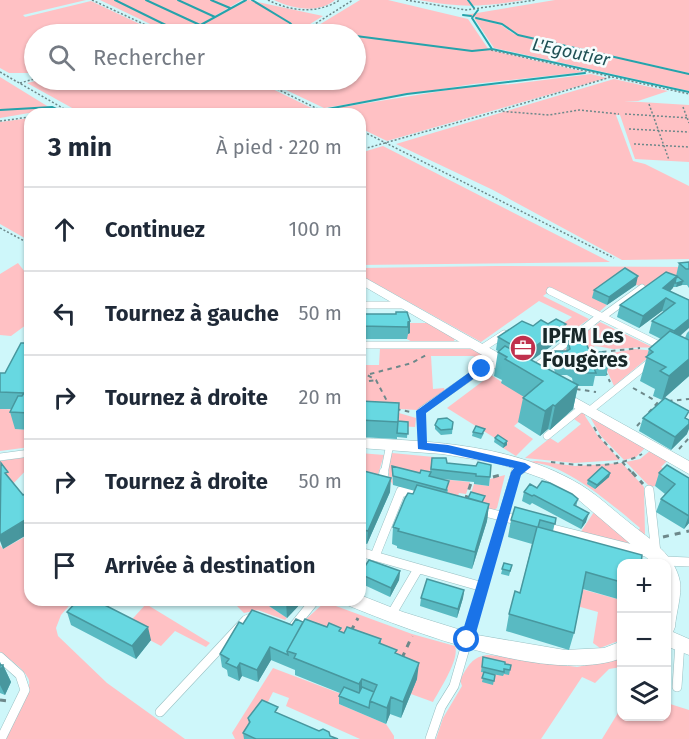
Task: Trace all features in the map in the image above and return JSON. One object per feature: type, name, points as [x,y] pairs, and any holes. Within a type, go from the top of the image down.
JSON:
[{"type":"street","points":[[366,283],[689,468]]},
{"type":"street","points":[[366,443],[468,453],[525,467],[574,488],[661,558],[671,582],[668,613]]},
{"type":"street","points":[[366,605],[467,640],[566,658],[604,656],[617,651]]},
{"type":"lane","points":[[535,380],[554,350],[642,288]]},
{"type":"lane","points":[[547,436],[670,351],[550,291]]},
{"type":"lane","points":[[366,304],[403,305]]},
{"type":"lane","points":[[366,345],[477,347],[511,329]]},
{"type":"lane","points":[[422,447],[421,411],[487,365],[510,366]]},
{"type":"lane","points":[[382,483],[390,444]]},
{"type":"lane","points":[[0,457],[24,454]]},
{"type":"lane","points":[[430,739],[441,707],[454,686],[516,472],[525,467]]},
{"type":"lane","points":[[649,490],[661,558]]},
{"type":"lane","points":[[375,556],[401,491],[432,499]]},
{"type":"lane","points":[[463,507],[525,522]]},
{"type":"lane","points":[[536,525],[661,558],[689,562]]},
{"type":"lane","points":[[366,554],[483,587]]},
{"type":"lane","points":[[390,615],[418,569]]},
{"type":"lane","points":[[285,628],[296,625],[310,606]]},
{"type":"lane","points":[[160,712],[246,620],[254,616],[265,620]]},
{"type":"lane","points":[[677,687],[679,643]]},
{"type":"lane","points":[[0,657],[26,682],[25,690],[1,739]]},
{"type":"path","points":[[92,0],[144,24]]},
{"type":"path","points":[[268,0],[291,8],[314,10],[326,9],[340,0]]},
{"type":"path","points":[[315,24],[353,0]]},
{"type":"path","points":[[406,0],[447,8],[474,10],[536,0]]},
{"type":"path","points":[[491,50],[689,94]]},
{"type":"path","points":[[0,72],[24,85]]},
{"type":"path","points":[[366,148],[612,77]]},
{"type":"path","points":[[20,83],[24,82]]},
{"type":"path","points":[[32,90],[63,108]]},
{"type":"path","points":[[279,90],[316,108]]},
{"type":"path","points":[[649,104],[669,160]]},
{"type":"path","points":[[683,106],[689,123]]},
{"type":"path","points":[[498,111],[549,115],[579,110],[619,114]]},
{"type":"path","points":[[625,114],[688,118]]},
{"type":"path","points":[[0,121],[24,118]]},
{"type":"path","points":[[628,129],[689,132]]},
{"type":"path","points":[[366,133],[614,258]]},
{"type":"path","points":[[634,144],[689,147]]},
{"type":"path","points":[[0,228],[24,241]]},
{"type":"path","points":[[598,355],[603,351],[634,347],[670,351]]},
{"type":"path","points":[[370,374],[380,369],[406,366],[430,353]]},
{"type":"path","points":[[570,387],[611,393],[602,364]]},
{"type":"path","points":[[366,373],[377,380],[391,408],[421,414]]},
{"type":"path","points":[[366,381],[377,380]]},
{"type":"path","points":[[624,383],[658,402],[689,399]]},
{"type":"path","points":[[658,402],[660,407],[669,412]]},
{"type":"path","points":[[630,434],[658,402]]},
{"type":"path","points":[[585,409],[599,436],[649,490]]},
{"type":"path","points":[[548,461],[573,464],[623,461],[638,458],[651,446]]},
{"type":"path","points":[[493,477],[506,474],[507,467]]},
{"type":"path","points":[[463,507],[471,483]]},
{"type":"path","points":[[661,558],[689,531]]},
{"type":"path","points":[[347,640],[358,606]]},
{"type":"path","points":[[401,661],[417,624]]},
{"type":"shaded area","points":[[0,0],[86,0],[23,15],[25,17],[91,1],[140,24],[24,24],[24,73],[9,73],[0,68]]},
{"type":"shaded area","points":[[100,0],[242,0],[201,24],[150,24]]},
{"type":"shaded area","points":[[248,0],[323,16],[310,24],[201,24]]},
{"type":"shaded area","points":[[274,0],[335,0],[321,7],[305,9]]},
{"type":"shaded area","points":[[360,0],[388,0],[468,19],[489,50],[585,72],[473,84],[324,108],[286,90],[366,90],[366,24],[320,24]]},
{"type":"shaded area","points":[[419,0],[525,0],[472,6]]},
{"type":"shaded area","points":[[555,0],[689,0],[689,73],[529,37],[689,74],[689,91],[494,48],[474,18],[501,25],[514,34],[520,35],[502,24],[465,15]]},
{"type":"shaded area","points":[[591,74],[607,78],[387,141],[366,131],[366,108],[336,108],[473,86],[513,84]]},
{"type":"shaded area","points":[[0,77],[50,108],[24,108],[24,114],[0,118]]},
{"type":"shaded area","points":[[614,79],[668,91],[638,101],[624,101],[689,105],[689,162],[635,159],[620,115],[616,115],[633,161],[645,164],[689,186],[689,259],[622,260],[493,190],[396,144]]},
{"type":"shaded area","points":[[40,90],[275,90],[312,108],[72,108]]},
{"type":"shaded area","points":[[24,119],[24,238],[0,224],[0,122]]},
{"type":"shaded area","points":[[383,146],[610,262],[366,265],[366,151]]},
{"type":"shaded area","points":[[18,263],[24,271],[24,326],[11,336],[0,335],[0,274]]},
{"type":"shaded area","points":[[689,267],[689,276],[646,289],[630,282],[593,297],[607,305],[599,312],[550,291],[543,296],[589,319],[564,337],[553,331],[572,317],[539,301],[481,342],[366,278],[366,268]]},
{"type":"shaded area","points":[[600,322],[656,348],[614,349],[594,346],[596,354],[553,355]]},
{"type":"shaded area","points":[[409,323],[429,323],[455,338],[454,341],[414,343],[407,339]]},
{"type":"shaded area","points":[[380,348],[470,349],[479,351],[493,360],[484,361],[473,356],[431,356],[433,389],[444,388],[445,392],[417,410],[400,409],[399,413],[416,418],[415,427],[398,426],[398,420],[366,412],[366,365],[379,365]]},
{"type":"shaded area","points":[[635,349],[656,351],[614,386],[600,355]]},
{"type":"shaded area","points":[[491,375],[538,405],[514,426],[533,439],[516,456],[503,448],[506,445],[447,408]]},
{"type":"shaded area","points":[[0,409],[24,410],[24,417],[16,429],[24,430],[24,448],[0,451]]},
{"type":"shaded area","points":[[583,411],[598,436],[620,460],[574,463],[525,458],[550,438],[558,443],[581,424],[574,419]]},
{"type":"shaded area","points":[[590,417],[646,447],[636,457],[624,460],[601,436]]},
{"type":"shaded area","points":[[651,450],[668,460],[661,467],[689,484],[663,478],[655,486],[650,487],[626,462],[640,459]]},
{"type":"shaded area","points":[[392,453],[434,457],[430,478],[470,482],[466,494],[459,493],[456,502],[392,475],[393,485],[389,474]]},
{"type":"shaded area","points":[[366,454],[384,455],[376,481],[366,478]]},
{"type":"shaded area","points":[[24,457],[24,472],[12,485],[0,479],[0,461]]},
{"type":"shaded area","points":[[537,461],[575,466],[622,463],[644,487],[645,535],[637,532],[640,528],[618,509],[571,476],[555,468],[526,462]]},
{"type":"shaded area","points":[[505,475],[497,508],[494,510],[481,508],[470,496],[474,484],[489,486],[490,479]]},
{"type":"shaded area","points":[[594,512],[633,543],[631,547],[580,533]]},
{"type":"shaded area","points":[[24,537],[24,606],[69,606],[61,615],[56,628],[58,636],[107,683],[185,739],[5,739],[25,699],[29,683],[22,670],[0,652],[0,545],[3,549]]},
{"type":"shaded area","points":[[581,589],[617,599],[617,642],[600,648],[593,643],[598,612],[577,606]]},
{"type":"shaded area","points":[[144,606],[149,606],[210,643],[206,647],[175,631],[161,646],[125,627]]},
{"type":"shaded area","points":[[237,606],[269,606],[287,618],[285,620],[258,610],[244,613]]},
{"type":"shaded area","points":[[321,606],[336,606],[412,634],[455,646],[456,652],[452,666],[433,702],[411,694],[294,630]]},
{"type":"shaded area","points":[[483,656],[577,667],[617,659],[617,668],[609,669],[595,683],[582,677],[541,739],[436,739],[443,718],[462,686],[460,680],[471,663]]},
{"type":"shaded area","points":[[273,668],[344,695],[339,704],[386,724],[394,739],[360,739],[286,706],[289,698],[273,692],[249,739],[235,739],[232,733]]},
{"type":"shaded area","points":[[671,704],[689,710],[689,739],[602,739],[617,715],[617,721],[671,721]]},
{"type":"building","points":[[689,262],[689,269],[679,263]]},
{"type":"building","points":[[625,268],[638,276],[609,297],[594,290]]},
{"type":"building","points":[[666,272],[677,276],[663,288],[689,300],[689,319],[674,331],[652,321],[675,303],[666,298],[643,316],[620,305]]},
{"type":"building","points":[[676,278],[683,281],[675,283]]},
{"type":"building","points":[[396,312],[407,312],[410,321],[408,327],[366,326],[366,314],[396,314]]},
{"type":"building","points":[[556,319],[566,324],[526,353],[498,337],[522,321],[533,326],[541,320],[548,324]]},
{"type":"building","points":[[670,331],[689,340],[689,359],[669,376],[660,371],[666,367],[646,357],[653,352],[649,349]]},
{"type":"building","points":[[568,341],[586,342],[588,348],[594,352],[605,352],[609,363],[597,363],[593,366],[596,373],[577,373],[575,366],[570,363],[558,362],[555,351],[570,349]]},
{"type":"building","points":[[21,343],[24,343],[24,393],[0,392],[0,373],[5,373]]},
{"type":"building","points":[[505,346],[578,385],[555,406],[545,411],[523,398],[543,381],[505,359],[507,357],[498,352]]},
{"type":"building","points":[[24,393],[24,413],[10,412],[18,396]]},
{"type":"building","points":[[665,398],[689,411],[685,418],[689,420],[689,424],[675,437],[643,418]]},
{"type":"building","points":[[366,401],[399,403],[398,422],[366,420]]},
{"type":"building","points":[[447,418],[453,422],[452,429],[441,430],[435,425],[438,419]]},
{"type":"building","points":[[398,421],[408,422],[408,434],[397,433]]},
{"type":"building","points":[[476,426],[485,429],[482,434],[473,432]]},
{"type":"building","points":[[498,435],[507,441],[504,444],[495,438]]},
{"type":"building","points":[[432,458],[446,458],[447,463],[476,466],[478,462],[491,465],[490,477],[431,469]]},
{"type":"building","points":[[1,463],[8,472],[5,473],[24,494],[24,521],[0,535]]},
{"type":"building","points":[[667,465],[689,478],[689,516],[661,499],[675,484],[659,473]]},
{"type":"building","points":[[392,466],[420,473],[421,470],[431,472],[429,476],[449,481],[446,490],[393,476]]},
{"type":"building","points":[[602,467],[610,473],[597,485],[588,480]]},
{"type":"building","points":[[366,472],[391,478],[368,531],[366,530]]},
{"type":"building","points":[[542,481],[578,499],[574,505],[589,513],[583,521],[524,492],[530,484],[537,488]]},
{"type":"building","points":[[417,485],[489,504],[475,552],[398,531],[399,529],[393,527],[405,498],[408,493],[413,494]]},
{"type":"building","points":[[471,492],[485,496],[482,502],[468,498]]},
{"type":"building","points":[[515,507],[556,518],[555,524],[540,520],[538,527],[642,555],[642,559],[617,559],[617,581],[586,572],[574,633],[509,614],[515,591],[520,593],[537,527],[511,520]]},
{"type":"building","points":[[369,560],[400,571],[391,588],[366,577],[366,565]]},
{"type":"building","points":[[504,563],[512,565],[510,571],[502,569]]},
{"type":"building","points":[[427,579],[464,590],[458,609],[421,598]]},
{"type":"building","points":[[72,606],[107,606],[148,627],[132,646],[67,612]]},
{"type":"building","points":[[252,610],[292,625],[296,619],[303,622],[287,651],[288,655],[270,647],[257,670],[240,663],[237,668],[226,663],[229,659],[220,654],[239,622],[243,624]]},
{"type":"building","points":[[305,619],[327,627],[329,623],[341,628],[339,631],[344,633],[347,627],[381,639],[379,643],[419,663],[403,702],[391,697],[387,708],[370,701],[377,685],[362,679],[359,684],[294,658],[296,654],[287,651]]},
{"type":"building","points":[[483,657],[505,662],[511,665],[510,670],[504,669],[504,672],[482,667]]},
{"type":"building","points":[[484,672],[495,675],[494,681],[482,678]]},
{"type":"building","points":[[344,687],[359,693],[362,687],[374,692],[369,708],[339,696]]},
{"type":"building","points":[[262,700],[278,707],[275,712],[319,731],[323,729],[329,732],[330,736],[338,739],[256,739],[243,733],[250,722],[248,718]]},
{"type":"waterway","points":[[115,0],[164,24]]},
{"type":"waterway","points":[[146,0],[198,24]]},
{"type":"waterway","points":[[178,0],[215,17]]},
{"type":"waterway","points":[[211,0],[230,8]]},
{"type":"waterway","points":[[202,24],[246,0]]},
{"type":"waterway","points":[[252,0],[291,24]]},
{"type":"waterway","name":"L'Egoutier","points":[[468,0],[474,8]]},
{"type":"waterway","name":"L'Egoutier","points":[[478,10],[472,18],[492,49]]},
{"type":"waterway","points":[[463,15],[471,16]]},
{"type":"waterway","points":[[476,18],[502,24],[518,35],[689,74]]},
{"type":"waterway","points":[[366,37],[472,51],[492,49]]},
{"type":"waterway","name":"L'Egoutier","points":[[492,49],[689,92]]},
{"type":"waterway","points":[[333,108],[407,94],[585,73]]},
{"type":"waterway","points":[[35,108],[54,108]]},
{"type":"waterway","points":[[0,110],[24,109]]},
{"type":"place","name":"IPFM Les Fougères","points":[[523,348]]},
{"type":"route","points":[[467,640],[516,472],[525,467],[448,449],[422,447],[421,411],[482,369]]}]
